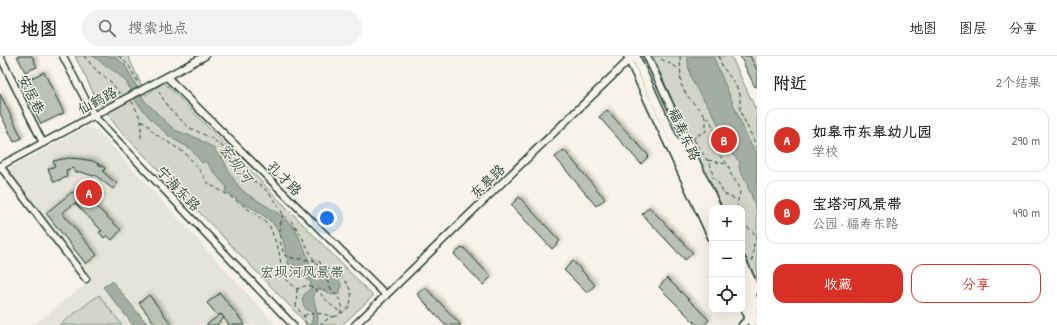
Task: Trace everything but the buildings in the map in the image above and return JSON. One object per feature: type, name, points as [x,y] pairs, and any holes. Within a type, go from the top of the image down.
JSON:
[{"type":"main road","name":"福寿东路","points":[[634,57],[709,205]]},
{"type":"main road","name":"福寿东路","points":[[634,57],[709,218]]},
{"type":"main road","points":[[743,277],[755,315]]},
{"type":"main road","points":[[745,295],[755,315]]},
{"type":"street","name":"安居巷","points":[[0,56],[43,143]]},
{"type":"street","name":"宁海东路","points":[[63,56],[94,116],[294,325]]},
{"type":"street","name":"仙鹤路","points":[[0,166],[205,56]]},
{"type":"street","points":[[648,56],[717,205]]},
{"type":"street","points":[[634,57],[709,232]]},
{"type":"street","name":"东皋路","points":[[355,325],[634,57]]},
{"type":"street","name":"孔才路","points":[[166,77],[386,296]]},
{"type":"street","points":[[0,166],[86,279]]},
{"type":"street","points":[[745,265],[757,291]]},
{"type":"street","points":[[742,325],[755,315],[745,307]]},
{"type":"path","points":[[84,56],[96,70],[133,103],[141,120],[141,138]]},
{"type":"path","points":[[119,56],[129,66],[141,90]]},
{"type":"path","points":[[680,56],[681,84],[686,94],[709,119],[714,129],[718,142],[719,155],[728,164],[731,175],[739,186],[740,193],[737,205]]},
{"type":"path","points":[[719,56],[722,66],[735,84],[740,94],[740,111],[757,147]]},
{"type":"path","points":[[661,59],[681,70]]},
{"type":"path","points":[[154,84],[170,110],[190,128],[212,138],[224,147],[244,176],[259,184],[269,193],[283,214],[293,223],[316,264],[328,268],[339,275],[347,284],[352,295],[350,306],[342,312],[332,306],[320,293],[308,285],[297,289]]},
{"type":"path","points":[[704,114],[706,131],[696,136],[694,140],[711,166],[713,177],[719,184],[724,194],[738,200]]},
{"type":"path","points":[[141,120],[147,124],[155,134],[185,153],[209,184],[258,216],[270,227],[279,252],[282,271],[288,281],[297,289]]},
{"type":"path","points":[[707,160],[728,164]]},
{"type":"path","points":[[283,214],[280,228],[280,241],[284,255],[291,258],[312,259],[320,262],[328,282],[343,308],[339,315],[329,318],[319,325]]},
{"type":"path","points":[[745,225],[757,237],[754,244],[752,262]]},
{"type":"path","points":[[297,289],[296,307],[304,316],[306,325]]},
{"type":"path","points":[[304,316],[308,313],[325,314],[334,317]]},
{"type":"shaded area","points":[[93,56],[114,56],[125,65],[144,100],[166,122],[175,130],[197,138],[215,149],[221,155],[230,174],[240,188],[278,213],[294,227],[310,264],[318,271],[335,274],[341,284],[339,294],[331,295],[326,291],[319,289],[313,294],[318,321],[317,325],[310,325],[312,313],[306,309],[303,302],[303,296],[312,287],[310,281],[291,269],[288,263],[283,240],[273,223],[256,210],[242,203],[225,191],[227,187],[205,161],[202,163],[191,149],[170,137],[137,103],[127,83],[118,74]]},
{"type":"shaded area","points":[[687,56],[713,56],[748,139],[757,154],[757,212],[747,182],[741,173],[739,167],[740,162],[725,144],[718,124],[693,83]]},
{"type":"shaded area","points":[[87,127],[97,130],[276,325],[33,325],[90,281],[6,170]]},
{"type":"shaded area","points":[[112,281],[148,325],[133,325],[103,287]]},
{"type":"green space","name":"宏坝河风景带","points":[[75,56],[128,56],[146,95],[164,82],[373,296],[342,325],[308,325],[117,127],[96,98]]},
{"type":"green space","points":[[653,56],[731,56],[757,112],[757,277],[755,277],[745,258],[745,205],[720,205]]},
{"type":"green space","points":[[99,295],[122,325],[59,325]]},
{"type":"place","name":"宝塔河风景带","points":[[724,140]]},
{"type":"place","name":"如皋市东皋幼儿园","points":[[89,193]]},
{"type":"water label","name":"宏坝河","points":[[236,163]]}]
